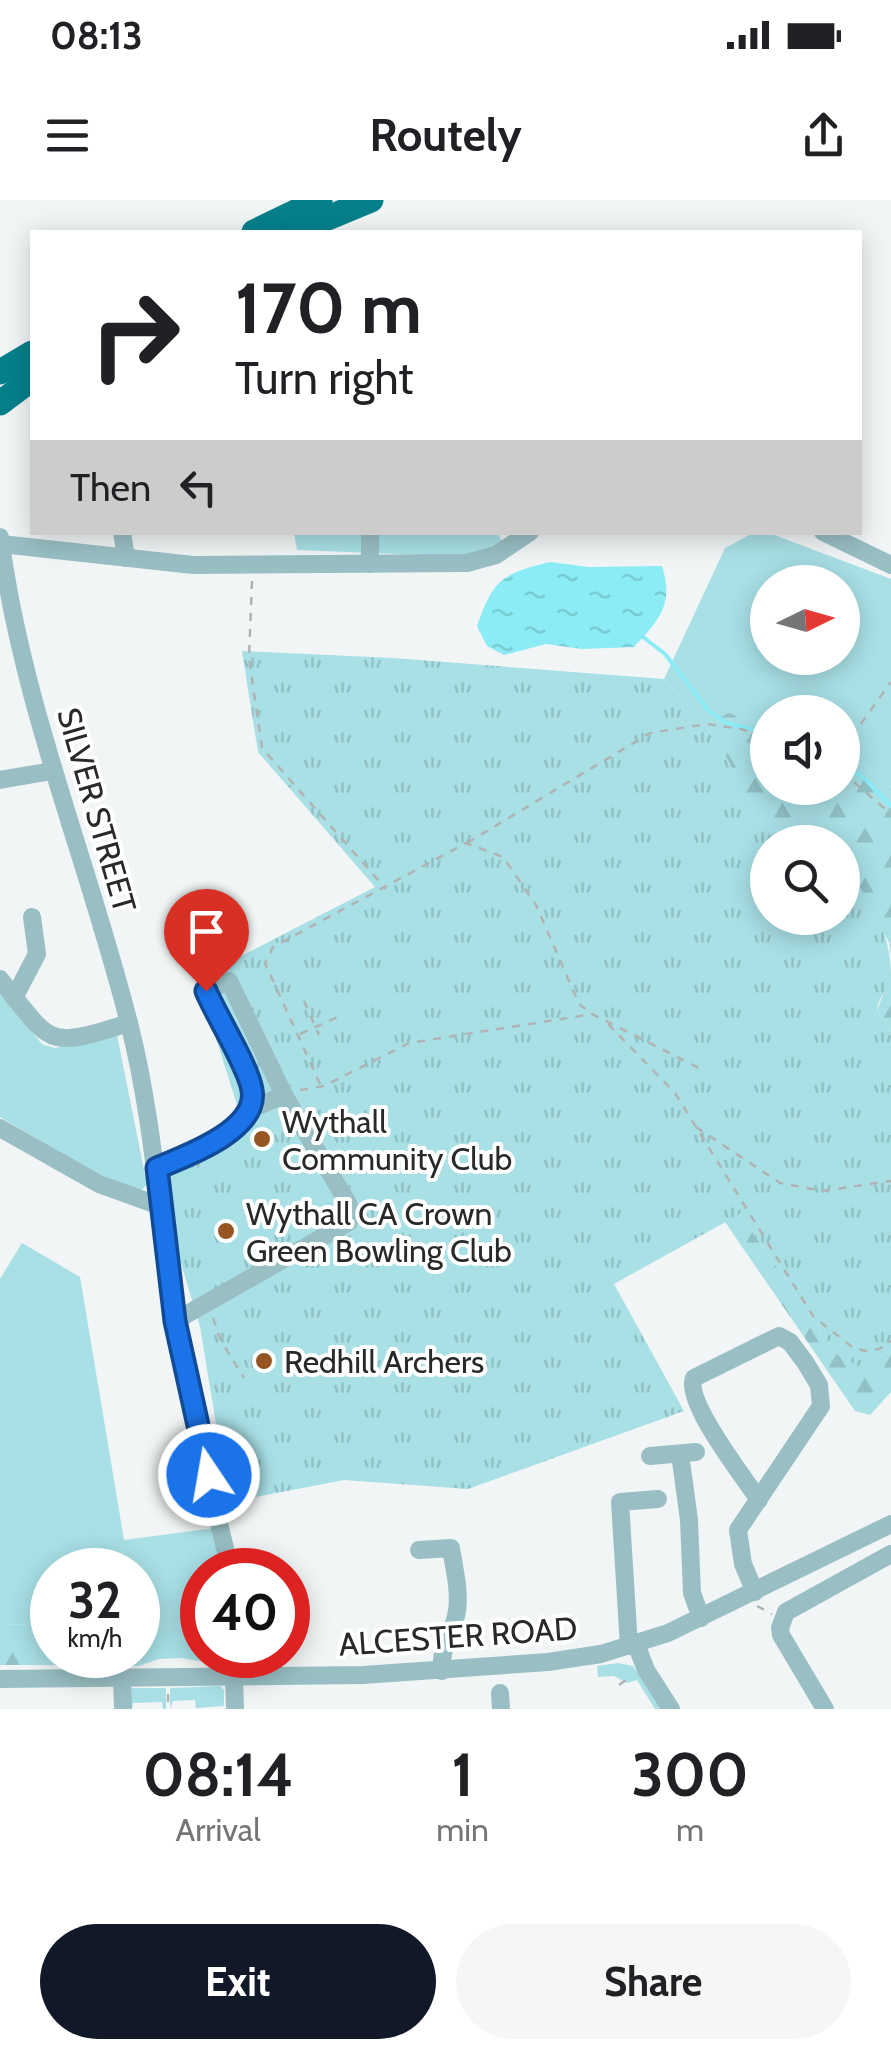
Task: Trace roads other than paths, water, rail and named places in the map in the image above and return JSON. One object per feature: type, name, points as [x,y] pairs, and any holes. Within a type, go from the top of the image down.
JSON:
[{"type":"highway","points":[[258,230],[320,200]]},
{"type":"highway","points":[[299,230],[372,200]]},
{"type":"highway","points":[[0,372],[30,355]]},
{"type":"highway","points":[[1,402],[30,380]]},
{"type":"street","points":[[122,535],[126,558]]},
{"type":"street","points":[[370,535],[370,564]]},
{"type":"street","points":[[0,541],[193,565],[468,563],[496,556],[526,535]]},
{"type":"street","points":[[829,535],[891,564]]},
{"type":"street","name":"SILVER STREET","points":[[0,541],[17,641],[146,1094],[175,1321],[225,1548]]},
{"type":"street","points":[[0,780],[52,771]]},
{"type":"street","points":[[14,998],[37,954],[32,917]]},
{"type":"street","points":[[0,979],[44,1033],[60,1040],[129,1024]]},
{"type":"street","points":[[175,1321],[347,1224],[351,1215],[349,1205],[284,1095],[229,980],[206,991],[252,1090],[250,1109]]},
{"type":"street","points":[[157,1168],[196,1152],[234,1129],[250,1109],[284,1095]]},
{"type":"street","points":[[0,1128],[99,1184],[160,1206]]},
{"type":"street","points":[[347,1224],[357,1240]]},
{"type":"street","points":[[749,1595],[738,1530],[759,1500],[822,1406],[819,1385],[805,1362],[790,1342],[779,1336],[690,1383],[706,1421],[759,1500]]},
{"type":"street","points":[[650,1456],[688,1453],[692,1593],[701,1618]]},
{"type":"street","points":[[658,1499],[620,1502],[632,1645],[671,1709]]},
{"type":"street","name":"ALCESTER ROAD","points":[[310,1675],[442,1671],[548,1662],[632,1645],[701,1618],[891,1524]]},
{"type":"street","points":[[420,1550],[451,1548],[457,1608],[451,1634],[441,1650],[442,1671]]},
{"type":"street","points":[[824,1709],[781,1635],[782,1619],[786,1612],[889,1560]]},
{"type":"street","points":[[122,1678],[123,1709]]},
{"type":"street","name":"ALCESTER ROAD","points":[[0,1679],[122,1678]]},
{"type":"street","points":[[235,1709],[240,1678]]},
{"type":"water","points":[[550,562],[589,567],[662,566],[666,591],[662,610],[634,647],[582,649],[546,644],[504,655],[487,646],[477,626],[495,588],[520,570]]},
{"type":"waterway","points":[[643,637],[665,654],[708,710],[726,723],[750,729]]},
{"type":"waterway","points":[[860,776],[891,806]]},
{"type":"place","name":"Wythall Community Club","points":[[262,1139]]},
{"type":"place","name":"Wythall CA Crown Green Bowling Club","points":[[226,1231]]},
{"type":"place","name":"Redhill Archers","points":[[264,1361]]}]
